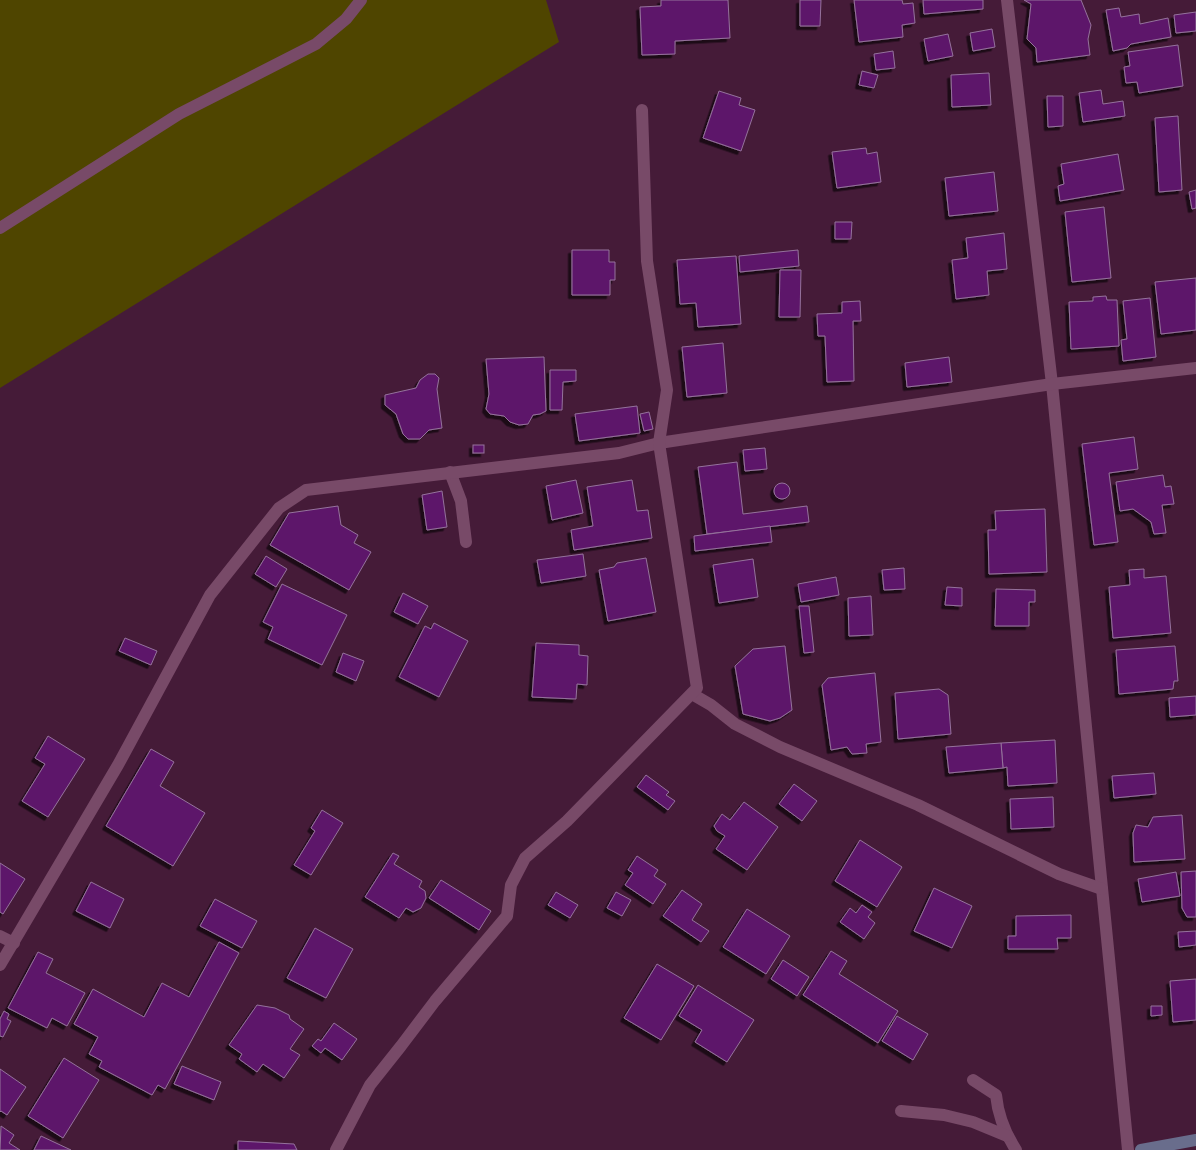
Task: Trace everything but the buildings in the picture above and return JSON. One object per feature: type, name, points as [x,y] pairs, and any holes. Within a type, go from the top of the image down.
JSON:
[{"type":"street","points":[[0,228],[179,114],[316,44],[346,19],[361,0]]},
{"type":"street","points":[[1008,0],[1052,384],[1128,1150]]},
{"type":"street","points":[[336,1150],[370,1084],[402,1046],[435,1001],[507,916],[511,884],[525,858],[567,821],[697,688],[659,443],[667,390],[647,261],[642,110]]},
{"type":"street","points":[[0,966],[118,765],[210,595],[279,508],[306,490],[619,453],[659,443],[1052,384],[1196,368]]},
{"type":"street","points":[[450,472],[461,501],[466,542]]},
{"type":"street","points":[[692,694],[711,704],[735,724],[780,747],[918,805],[1059,874],[1102,890]]},
{"type":"street","points":[[0,936],[14,943]]},
{"type":"street","points":[[973,1080],[996,1095],[997,1110],[1007,1136],[1016,1150]]},
{"type":"street","points":[[901,1111],[944,1115],[973,1122],[1007,1136]]},
{"type":"street","points":[[1141,1150],[1196,1140]]},
{"type":"shaded area","points":[[0,0],[546,0],[559,42],[0,388]]}]
